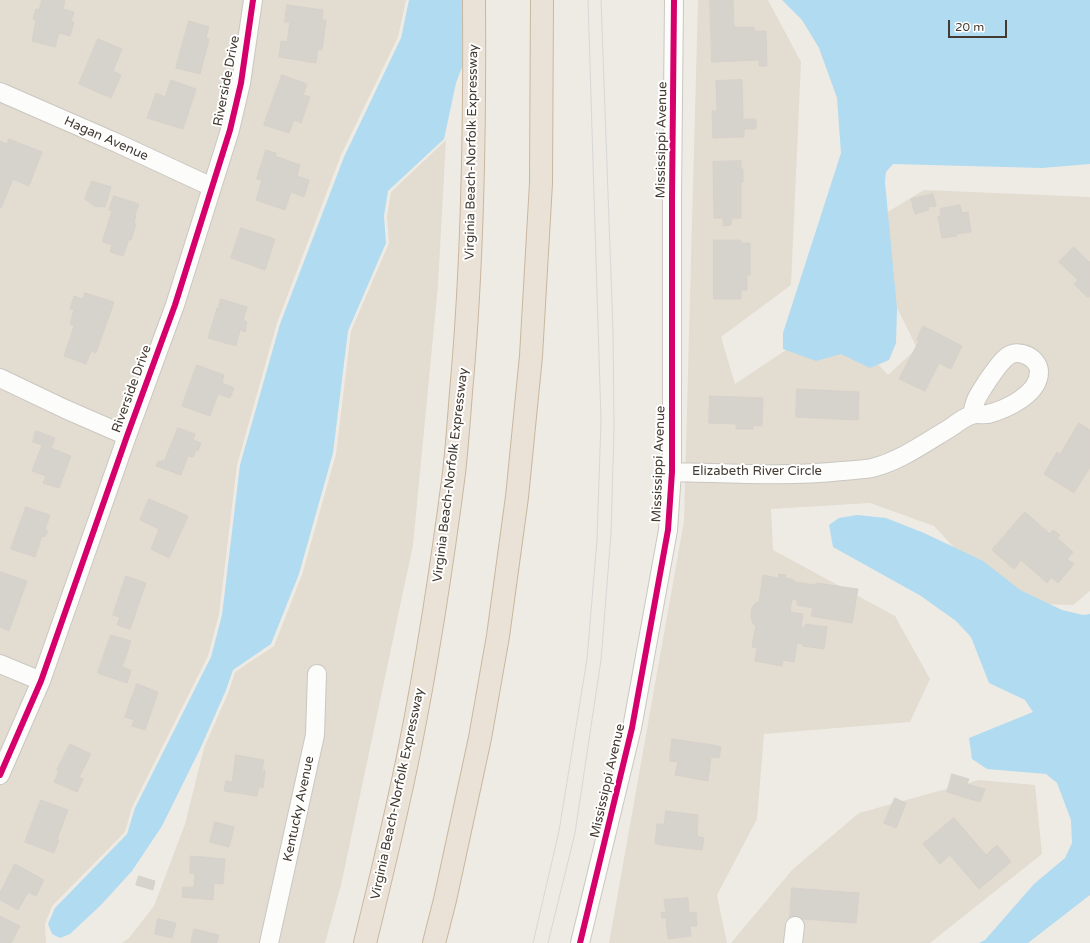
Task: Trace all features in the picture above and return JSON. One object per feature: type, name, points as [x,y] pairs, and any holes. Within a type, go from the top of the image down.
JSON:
[{"type":"highway","name":"Virginia Beach-Norfolk Expressway","points":[[365,943],[410,748],[438,589],[454,471],[466,339],[473,174],[475,74],[474,0]]},
{"type":"highway","points":[[434,943],[445,900],[480,738],[498,636],[518,497],[531,356],[541,183],[542,0]]},
{"type":"street","name":"Riverside Drive","points":[[0,775],[40,681],[175,304],[230,130],[241,83],[253,0]]},
{"type":"street","name":"Mississippi Avenue","points":[[580,943],[632,728],[668,530],[672,472],[674,0]]},
{"type":"street","name":"Hagan Avenue","points":[[0,92],[117,143],[212,187]]},
{"type":"street","points":[[0,378],[127,436]]},
{"type":"street","name":"Elizabeth River Circle","points":[[672,472],[812,474],[872,468],[906,455],[972,415]]},
{"type":"street","points":[[0,664],[40,681]]},
{"type":"street","name":"Kentucky Avenue","points":[[269,943],[315,735],[317,674]]},
{"type":"shaded area","points":[[0,0],[406,0],[398,37],[341,155],[277,323],[237,465],[219,614],[208,656],[132,807],[125,832],[52,906],[45,924],[46,943],[0,943]]},
{"type":"shaded area","points":[[698,0],[768,0],[801,62],[791,285],[721,337],[735,384],[807,336],[860,345],[888,375],[917,348],[873,260],[876,219],[924,190],[1090,197],[1090,591],[1073,605],[1006,603],[934,526],[870,503],[771,509],[773,550],[895,616],[930,679],[910,722],[764,734],[757,819],[717,895],[727,943],[609,943],[684,521]]},
{"type":"shaded area","points":[[446,140],[438,285],[413,545],[341,885],[325,943],[122,943],[129,938],[154,906],[185,824],[204,748],[229,691],[235,672],[274,646],[302,575],[336,454],[351,331],[389,243],[387,216],[391,192]]},
{"type":"shaded area","points":[[979,780],[1035,785],[1042,854],[930,943],[731,943],[793,869],[859,813]]},
{"type":"water","points":[[409,0],[481,0],[472,41],[456,83],[444,139],[388,191],[384,216],[386,243],[348,331],[333,453],[299,574],[271,644],[233,670],[226,690],[201,747],[162,826],[132,871],[101,905],[70,934],[60,938],[52,934],[48,924],[55,908],[127,834],[135,808],[211,657],[222,615],[240,465],[280,324],[344,157],[401,38]]},
{"type":"water","points":[[782,0],[1090,0],[1090,164],[1042,168],[893,164],[886,172],[885,182],[897,309],[896,343],[889,360],[870,368],[841,354],[816,361],[783,349],[783,333],[841,153],[837,98],[819,48],[802,20]]},
{"type":"water","points":[[857,515],[886,518],[924,533],[983,561],[1020,590],[1062,610],[1083,615],[1090,614],[1090,895],[1028,943],[979,943],[985,940],[1034,884],[1065,858],[1072,843],[1071,820],[1057,783],[1046,774],[987,769],[972,759],[969,738],[1033,712],[1025,700],[989,683],[971,637],[956,621],[921,596],[833,547],[829,525],[839,518]]},
{"type":"building","points":[[42,0],[65,1],[63,9],[74,12],[71,21],[74,22],[70,36],[59,33],[55,47],[32,41],[36,20],[33,19],[36,9],[39,10]]},
{"type":"building","points":[[710,0],[733,0],[734,27],[754,27],[754,31],[766,31],[767,66],[759,66],[759,60],[712,62]]},
{"type":"building","points":[[287,5],[323,10],[322,20],[326,20],[322,50],[318,49],[316,63],[279,57],[281,41],[287,42],[290,22],[285,22]]},
{"type":"building","points":[[189,21],[209,27],[206,38],[209,39],[200,74],[176,68]]},
{"type":"building","points":[[98,39],[122,49],[113,71],[121,75],[111,98],[79,84]]},
{"type":"building","points":[[282,75],[307,84],[303,95],[310,97],[301,123],[294,120],[289,133],[264,125]]},
{"type":"building","points":[[171,80],[196,89],[183,129],[147,118],[156,93],[165,97]]},
{"type":"building","points":[[742,80],[743,119],[756,119],[756,129],[744,129],[744,137],[713,138],[712,111],[717,111],[716,81]]},
{"type":"building","points":[[9,139],[42,152],[29,186],[13,179],[1,208],[0,141],[7,144]]},
{"type":"building","points":[[266,150],[276,153],[275,156],[300,165],[297,176],[309,180],[304,197],[291,192],[285,210],[256,200],[262,180],[257,179]]},
{"type":"building","points":[[741,161],[741,169],[743,169],[743,182],[741,182],[741,218],[732,218],[731,225],[723,226],[723,218],[714,218],[713,162]]},
{"type":"building","points":[[92,181],[111,187],[105,207],[94,206],[85,199]]},
{"type":"building","points":[[933,194],[936,206],[928,207],[929,210],[915,214],[911,199]]},
{"type":"building","points":[[114,196],[139,204],[135,215],[134,223],[136,224],[131,240],[129,239],[123,256],[110,252],[112,245],[103,242],[112,211],[109,210]]},
{"type":"building","points":[[960,205],[962,213],[968,212],[971,232],[942,238],[938,216],[941,216],[940,209]]},
{"type":"building","points":[[241,228],[275,239],[265,270],[231,258]]},
{"type":"building","points":[[714,240],[741,240],[741,243],[750,243],[750,275],[747,275],[747,290],[741,290],[741,299],[714,299]]},
{"type":"building","points":[[1074,247],[1089,262],[1090,261],[1090,295],[1088,298],[1074,284],[1078,280],[1059,262]]},
{"type":"building","points":[[85,293],[114,302],[96,353],[91,351],[86,364],[64,356],[74,326],[70,324],[74,310],[70,309],[74,296],[83,299]]},
{"type":"building","points":[[221,299],[247,307],[243,320],[247,322],[245,332],[240,330],[236,346],[208,338]]},
{"type":"building","points":[[923,326],[962,346],[951,369],[939,363],[925,391],[899,379],[919,341],[917,340]]},
{"type":"building","points":[[197,365],[224,375],[222,383],[234,388],[230,398],[218,394],[210,416],[182,406]]},
{"type":"building","points":[[797,389],[859,392],[858,420],[796,417]]},
{"type":"building","points":[[710,396],[763,398],[762,426],[753,425],[753,429],[736,429],[736,424],[709,423]]},
{"type":"building","points":[[1079,423],[1090,430],[1090,467],[1074,493],[1044,474],[1057,452],[1060,454]]},
{"type":"building","points":[[178,428],[195,434],[193,440],[201,443],[198,451],[196,450],[193,457],[188,456],[181,475],[156,466],[158,461],[164,461]]},
{"type":"building","points":[[36,431],[55,438],[51,448],[71,456],[59,488],[43,483],[46,476],[32,471],[42,445],[33,442]]},
{"type":"building","points":[[149,499],[188,516],[169,558],[151,549],[159,529],[140,520]]},
{"type":"building","points":[[26,507],[50,515],[45,530],[48,531],[45,537],[42,536],[35,557],[11,549]]},
{"type":"building","points":[[1025,512],[1050,534],[1053,530],[1060,535],[1057,538],[1073,552],[1067,559],[1074,564],[1058,583],[1051,577],[1047,583],[1021,560],[1014,569],[992,550]]},
{"type":"building","points":[[1,572],[27,581],[9,631],[0,627]]},
{"type":"building","points":[[779,574],[786,575],[785,578],[794,580],[794,582],[816,585],[816,583],[858,589],[852,623],[811,616],[813,608],[797,605],[797,600],[792,599],[790,612],[803,614],[801,627],[805,627],[806,624],[827,627],[824,649],[803,646],[803,644],[797,643],[794,662],[783,660],[782,666],[755,661],[757,648],[752,647],[756,625],[753,624],[751,617],[753,606],[757,602],[759,603],[763,575],[778,578]]},
{"type":"building","points":[[126,576],[146,583],[130,629],[117,625],[120,617],[113,615]]},
{"type":"building","points":[[111,635],[131,641],[122,667],[131,670],[127,683],[98,673]]},
{"type":"building","points":[[137,684],[158,692],[145,730],[132,726],[134,720],[125,717]]},
{"type":"building","points":[[672,739],[721,747],[719,758],[711,757],[708,781],[675,775],[678,762],[670,761]]},
{"type":"building","points":[[70,744],[91,754],[79,777],[83,779],[77,792],[54,782],[59,771],[57,770]]},
{"type":"building","points":[[236,755],[264,760],[262,770],[265,770],[263,788],[259,787],[257,796],[224,791],[226,781],[232,782]]},
{"type":"building","points":[[952,774],[969,779],[967,784],[985,789],[980,802],[947,792]]},
{"type":"building","points":[[895,798],[906,803],[896,828],[884,823]]},
{"type":"building","points":[[41,800],[68,810],[57,839],[59,840],[54,853],[25,842]]},
{"type":"building","points":[[666,811],[698,815],[697,836],[704,838],[702,850],[660,845],[655,843],[657,824],[664,824]]},
{"type":"building","points":[[954,818],[986,855],[997,845],[1011,862],[979,889],[950,855],[940,864],[923,844]]},
{"type":"building","points":[[215,822],[234,827],[229,847],[210,842]]},
{"type":"building","points":[[191,856],[225,859],[223,884],[214,883],[213,900],[182,897],[183,887],[194,887],[195,874],[190,873]]},
{"type":"building","points":[[15,864],[44,880],[36,896],[28,892],[18,910],[0,900],[0,893]]},
{"type":"building","points":[[139,876],[155,881],[153,890],[136,885]]},
{"type":"building","points":[[792,888],[859,893],[856,923],[790,918]]},
{"type":"building","points":[[688,898],[689,913],[696,912],[697,926],[690,926],[691,936],[668,939],[666,918],[662,918],[661,913],[666,912],[664,900]]},
{"type":"building","points":[[0,916],[20,926],[11,943],[0,943]]},
{"type":"building","points":[[158,919],[176,923],[172,938],[155,934]]},
{"type":"building","points":[[194,929],[219,935],[217,943],[191,943]]},
{"type":"tram line","points":[[533,943],[559,831],[587,659],[597,540],[601,421],[588,0]]},
{"type":"tram line","points":[[548,943],[575,833],[601,660],[611,534],[614,429],[613,330],[601,0]]},
{"type":"cycle path","points":[[0,775],[41,681],[127,436],[175,305],[230,130],[241,83],[253,0]]},
{"type":"cycle path","points":[[580,943],[632,728],[668,530],[672,472],[674,0]]}]
